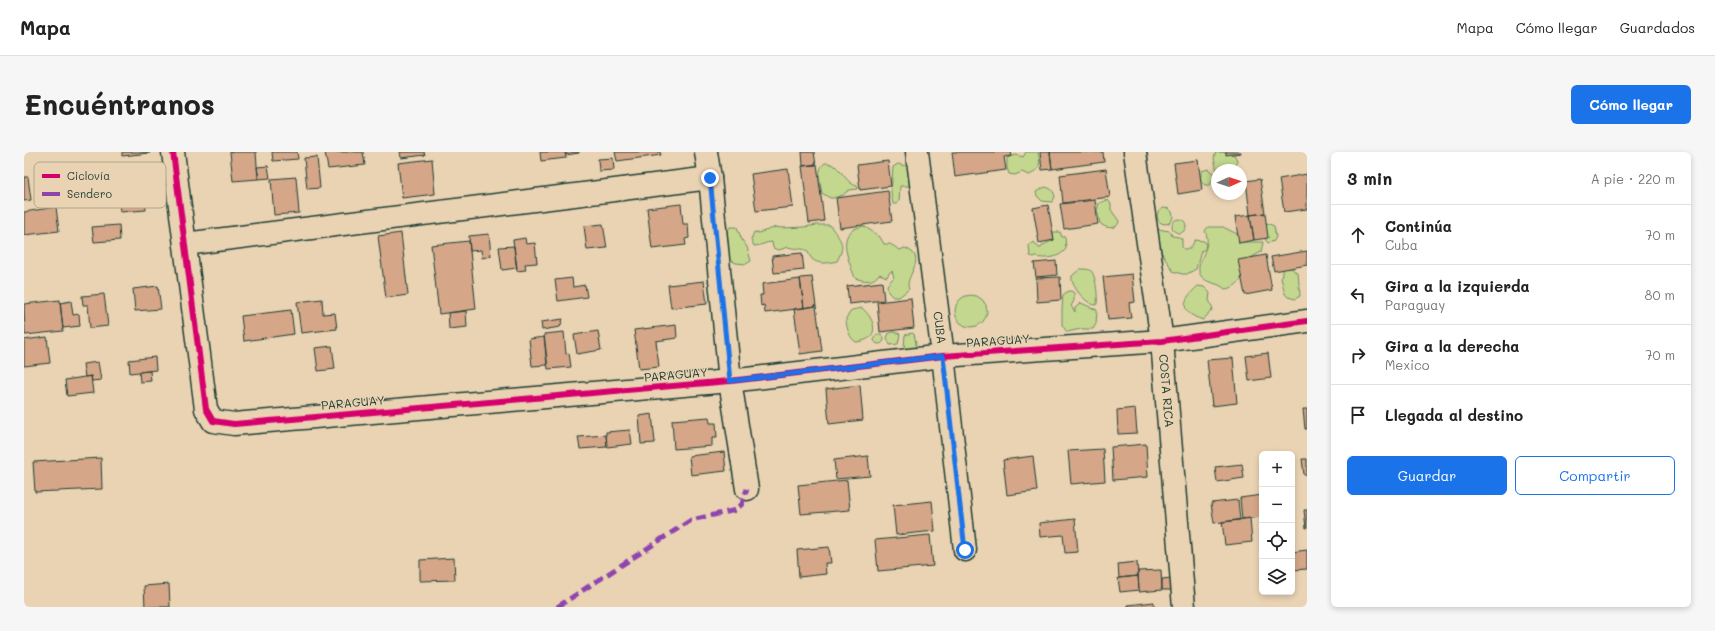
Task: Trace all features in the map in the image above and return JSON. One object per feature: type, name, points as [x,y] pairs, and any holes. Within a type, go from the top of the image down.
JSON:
[{"type":"street","points":[[173,152],[185,244],[710,178]]},
{"type":"street","points":[[706,152],[710,178],[730,381],[747,489]]},
{"type":"street","name":"CUBA","points":[[917,152],[943,356],[965,550]]},
{"type":"street","name":"COSTA RICA","points":[[1135,152],[1162,340],[1184,607]]},
{"type":"street","name":"PARAGUAY","points":[[185,244],[206,409],[213,421],[234,424],[730,381],[943,356],[1162,340],[1307,321]]},
{"type":"green space","points":[[1026,152],[1038,152],[1039,166],[1036,171],[1029,175],[1022,172],[1015,175],[1009,174],[1007,168],[1007,158],[1016,155],[1023,157]]},
{"type":"green space","points":[[1216,152],[1233,153],[1237,160],[1236,164],[1215,164],[1214,158]]},
{"type":"green space","points":[[908,159],[913,185],[900,186],[899,202],[893,204],[891,193],[893,167],[898,164],[905,166]]},
{"type":"green space","points":[[825,163],[838,169],[849,181],[857,186],[858,189],[849,190],[843,195],[833,198],[830,198],[822,193],[820,169]]},
{"type":"green space","points":[[1208,169],[1211,172],[1210,185],[1205,185],[1201,181],[1202,171]]},
{"type":"green space","points":[[1045,187],[1051,189],[1054,193],[1055,197],[1052,202],[1042,201],[1037,196],[1036,192]]},
{"type":"green space","points":[[1108,200],[1111,204],[1111,210],[1119,221],[1117,226],[1112,228],[1104,226],[1100,223],[1097,210],[1099,203]]},
{"type":"green space","points":[[1165,208],[1171,210],[1173,216],[1171,222],[1165,224],[1159,222],[1157,216],[1159,210]]},
{"type":"green space","points":[[1179,219],[1184,221],[1186,226],[1184,231],[1179,233],[1174,231],[1172,226],[1174,221]]},
{"type":"green space","points":[[1267,223],[1274,226],[1276,237],[1274,241],[1268,243],[1264,234],[1265,224]]},
{"type":"green space","points":[[830,225],[839,238],[842,245],[842,250],[837,261],[821,263],[812,259],[806,250],[788,247],[779,250],[773,248],[772,242],[754,246],[751,240],[754,232],[759,233],[776,227],[804,227]]},
{"type":"green space","points":[[864,226],[880,237],[884,244],[890,244],[900,250],[905,248],[912,252],[915,257],[916,262],[908,284],[909,289],[899,297],[893,297],[888,292],[887,285],[894,277],[892,271],[887,277],[879,274],[871,280],[861,280],[855,278],[847,254],[846,239],[849,233]]},
{"type":"green space","points":[[730,227],[737,227],[742,240],[747,247],[751,261],[746,264],[736,263],[726,258],[722,240]]},
{"type":"green space","points":[[1208,227],[1223,227],[1239,235],[1240,242],[1263,242],[1261,252],[1247,260],[1241,279],[1235,286],[1225,289],[1203,279],[1201,276],[1199,266],[1207,244],[1205,231]]},
{"type":"green space","points":[[1157,229],[1170,231],[1172,236],[1182,239],[1182,247],[1184,249],[1190,249],[1195,240],[1204,241],[1206,243],[1205,249],[1201,251],[1196,269],[1187,274],[1173,271],[1157,245]]},
{"type":"green space","points":[[1053,232],[1060,232],[1062,237],[1065,237],[1066,249],[1062,253],[1050,258],[1030,256],[1029,245],[1034,242],[1039,248],[1041,248],[1043,245],[1054,240]]},
{"type":"green space","points":[[1292,268],[1296,273],[1298,273],[1300,296],[1295,299],[1288,297],[1285,294],[1281,278],[1283,269]]},
{"type":"green space","points":[[1080,269],[1090,270],[1094,276],[1097,297],[1097,304],[1095,305],[1087,301],[1073,284],[1072,276]]},
{"type":"green space","points":[[1198,286],[1204,287],[1210,293],[1209,300],[1213,309],[1203,320],[1189,313],[1185,305],[1189,296]]},
{"type":"green space","points":[[1068,291],[1074,293],[1074,301],[1071,306],[1075,312],[1075,308],[1081,303],[1097,310],[1096,324],[1093,329],[1081,329],[1067,332],[1062,325],[1063,295]]},
{"type":"green space","points":[[971,295],[982,300],[987,311],[982,322],[971,327],[960,322],[955,311],[960,300]]},
{"type":"green space","points":[[862,308],[870,318],[874,329],[873,334],[869,338],[856,342],[851,338],[848,332],[846,318],[852,310]]},
{"type":"green space","points":[[894,332],[900,334],[898,344],[890,345],[887,338],[889,333]]},
{"type":"green space","points":[[912,333],[914,334],[916,343],[915,350],[907,349],[904,346],[905,335]]},
{"type":"green space","points":[[877,334],[881,334],[883,335],[883,343],[877,344],[874,341],[874,337]]},
{"type":"building","points":[[122,152],[149,152],[150,153],[122,156]]},
{"type":"building","points":[[230,152],[256,152],[258,179],[233,181]]},
{"type":"building","points":[[272,152],[297,152],[298,159],[273,161]]},
{"type":"building","points":[[325,152],[363,152],[365,165],[328,169]]},
{"type":"building","points":[[400,152],[424,152],[425,155],[401,158]]},
{"type":"building","points":[[540,152],[565,152],[566,158],[541,161]]},
{"type":"building","points":[[566,152],[579,152],[579,153],[566,155]]},
{"type":"building","points":[[615,152],[660,152],[661,155],[617,161]]},
{"type":"building","points":[[802,152],[814,152],[816,165],[803,166]]},
{"type":"building","points":[[952,152],[1011,152],[1012,156],[1004,157],[1006,170],[955,177]]},
{"type":"building","points":[[1040,152],[1050,152],[1052,169],[1042,170]]},
{"type":"building","points":[[1050,152],[1103,152],[1104,162],[1052,169]]},
{"type":"building","points":[[1226,152],[1241,152],[1241,153],[1226,155]]},
{"type":"building","points":[[317,157],[320,188],[307,189],[304,158]]},
{"type":"building","points":[[613,158],[614,170],[599,171],[598,159]]},
{"type":"building","points":[[432,159],[435,194],[402,198],[398,163]]},
{"type":"building","points":[[1198,160],[1202,190],[1178,194],[1174,163]]},
{"type":"building","points":[[888,161],[891,186],[860,190],[857,165]]},
{"type":"building","points":[[817,164],[824,221],[809,223],[802,166]]},
{"type":"building","points":[[268,166],[270,178],[259,179],[257,167]]},
{"type":"building","points":[[788,169],[793,207],[756,211],[751,174]]},
{"type":"building","points":[[1106,169],[1110,197],[1063,203],[1060,175]]},
{"type":"building","points":[[1307,174],[1307,209],[1284,212],[1279,179]]},
{"type":"building","points":[[24,177],[28,177],[31,200],[24,201]]},
{"type":"building","points":[[296,177],[299,213],[274,215],[271,179]]},
{"type":"building","points":[[1260,179],[1265,213],[1250,215],[1247,181]]},
{"type":"building","points":[[888,191],[892,221],[840,228],[836,198]]},
{"type":"building","points":[[1095,200],[1098,224],[1064,229],[1060,204]]},
{"type":"building","points":[[681,204],[683,224],[688,224],[689,238],[685,239],[686,245],[652,249],[647,208]]},
{"type":"building","points":[[1048,205],[1054,240],[1039,243],[1033,208]]},
{"type":"building","points":[[56,208],[59,231],[24,235],[24,212]]},
{"type":"building","points":[[120,208],[146,208],[146,210],[120,212]]},
{"type":"building","points":[[1265,213],[1268,238],[1254,240],[1250,215]]},
{"type":"building","points":[[1250,215],[1254,240],[1239,243],[1235,217]]},
{"type":"building","points":[[603,224],[607,248],[587,250],[584,226]]},
{"type":"building","points":[[119,225],[120,240],[94,242],[92,227]]},
{"type":"building","points":[[401,233],[408,295],[386,298],[378,236]]},
{"type":"building","points":[[489,234],[491,256],[482,258],[481,250],[470,251],[469,236]]},
{"type":"building","points":[[525,238],[526,244],[535,243],[537,263],[525,264],[526,270],[517,271],[513,240]]},
{"type":"building","points":[[469,241],[476,309],[439,314],[431,245]]},
{"type":"building","points":[[514,246],[517,268],[502,270],[499,247]]},
{"type":"building","points":[[1307,251],[1307,265],[1274,271],[1271,257]]},
{"type":"building","points":[[802,253],[804,270],[774,273],[772,256]]},
{"type":"building","points":[[1266,255],[1272,290],[1245,295],[1238,260]]},
{"type":"building","points":[[1056,261],[1057,275],[1036,277],[1034,263]]},
{"type":"building","points":[[1132,274],[1135,302],[1129,303],[1131,318],[1108,320],[1103,277]]},
{"type":"building","points":[[812,277],[816,306],[804,308],[800,278]]},
{"type":"building","points":[[1060,277],[1061,300],[1037,302],[1036,278]]},
{"type":"building","points":[[572,278],[573,287],[585,285],[587,297],[558,301],[555,280]]},
{"type":"building","points":[[800,279],[804,308],[765,313],[764,305],[761,306],[760,295],[763,295],[762,284]]},
{"type":"building","points":[[704,281],[707,304],[671,308],[668,285]]},
{"type":"building","points":[[882,282],[884,300],[849,304],[847,286]]},
{"type":"building","points":[[158,286],[161,309],[135,311],[133,289]]},
{"type":"building","points":[[104,294],[108,326],[90,328],[88,305],[83,305],[82,296]]},
{"type":"building","points":[[911,298],[914,328],[880,332],[877,302]]},
{"type":"building","points":[[322,299],[323,314],[335,313],[337,329],[301,333],[297,302]]},
{"type":"building","points":[[60,300],[63,331],[25,335],[24,304]]},
{"type":"building","points":[[71,301],[73,315],[79,314],[80,326],[63,328],[60,303]]},
{"type":"building","points":[[816,306],[822,351],[800,354],[794,309]]},
{"type":"building","points":[[291,310],[294,334],[244,341],[241,316]]},
{"type":"building","points":[[466,311],[467,327],[449,329],[448,313]]},
{"type":"building","points":[[563,319],[560,327],[542,330],[541,322]]},
{"type":"building","points":[[676,325],[677,338],[656,341],[659,367],[639,369],[634,330]]},
{"type":"building","points":[[598,331],[601,350],[577,354],[574,335]]},
{"type":"building","points":[[564,332],[566,354],[569,353],[571,367],[548,369],[544,334]]},
{"type":"building","points":[[47,337],[50,363],[24,366],[24,340]]},
{"type":"building","points":[[544,337],[547,365],[532,366],[529,339]]},
{"type":"building","points":[[332,346],[335,369],[318,371],[315,348]]},
{"type":"building","points":[[1268,353],[1271,378],[1249,381],[1246,356]]},
{"type":"building","points":[[155,357],[156,370],[130,373],[129,360]]},
{"type":"building","points":[[1233,358],[1237,403],[1212,406],[1207,360]]},
{"type":"building","points":[[98,362],[101,380],[92,381],[91,376],[85,377],[83,364]]},
{"type":"building","points":[[150,371],[151,381],[140,382],[139,372]]},
{"type":"building","points":[[91,376],[93,393],[67,396],[65,380]]},
{"type":"building","points":[[860,385],[863,420],[829,424],[826,389]]},
{"type":"building","points":[[1135,408],[1137,433],[1118,434],[1117,410]]},
{"type":"building","points":[[1303,409],[1307,409],[1307,429],[1305,429]]},
{"type":"building","points":[[652,414],[655,443],[641,444],[639,416]]},
{"type":"building","points":[[709,417],[710,423],[716,423],[717,438],[712,438],[712,446],[674,449],[672,420]]},
{"type":"building","points":[[630,430],[632,444],[607,447],[606,432]]},
{"type":"building","points":[[606,435],[607,447],[580,449],[578,437]]},
{"type":"building","points":[[1146,444],[1148,477],[1113,480],[1111,447]]},
{"type":"building","points":[[1103,449],[1105,481],[1071,484],[1068,451]]},
{"type":"building","points":[[724,452],[726,471],[691,475],[689,456]]},
{"type":"building","points":[[868,456],[870,476],[836,479],[834,460]]},
{"type":"building","points":[[1033,456],[1037,491],[1007,495],[1003,460]]},
{"type":"building","points":[[101,458],[102,489],[35,492],[33,462]]},
{"type":"building","points":[[1302,459],[1307,459],[1307,475],[1304,475]]},
{"type":"building","points":[[1242,464],[1244,478],[1217,482],[1215,467]]},
{"type":"building","points":[[847,480],[850,510],[801,514],[798,485]]},
{"type":"building","points":[[1259,495],[1259,517],[1242,519],[1240,498]]},
{"type":"building","points":[[1238,500],[1240,520],[1214,523],[1211,503]]},
{"type":"building","points":[[932,501],[935,531],[896,535],[893,505]]},
{"type":"building","points":[[1304,510],[1307,510],[1307,528],[1306,528]]},
{"type":"building","points":[[1250,518],[1252,542],[1225,545],[1222,522]]},
{"type":"building","points":[[1075,519],[1078,552],[1065,553],[1063,535],[1040,537],[1039,523]]},
{"type":"building","points":[[930,535],[933,566],[878,571],[875,540]]},
{"type":"building","points":[[829,547],[831,563],[825,563],[826,574],[799,577],[797,550]]},
{"type":"building","points":[[1307,550],[1307,569],[1295,570],[1295,552]]},
{"type":"building","points":[[454,558],[455,580],[420,581],[420,560]]},
{"type":"building","points":[[1137,562],[1138,576],[1119,578],[1118,564]]},
{"type":"building","points":[[1161,570],[1162,590],[1139,592],[1138,571]]},
{"type":"building","points":[[1138,576],[1139,590],[1120,592],[1118,578]]},
{"type":"building","points":[[1171,578],[1172,590],[1162,590],[1162,579]]},
{"type":"building","points":[[169,584],[170,607],[145,607],[144,586]]},
{"type":"building","points":[[1154,602],[1154,607],[1128,607],[1128,605]]},
{"type":"marked path","points":[[557,607],[691,520],[736,510],[742,504],[747,489]]},
{"type":"cycle path","points":[[173,152],[206,409],[213,421],[234,424],[730,381],[943,356],[1162,341],[1307,321]]},
{"type":"route","points":[[710,178],[730,381],[943,356],[965,550]]}]
